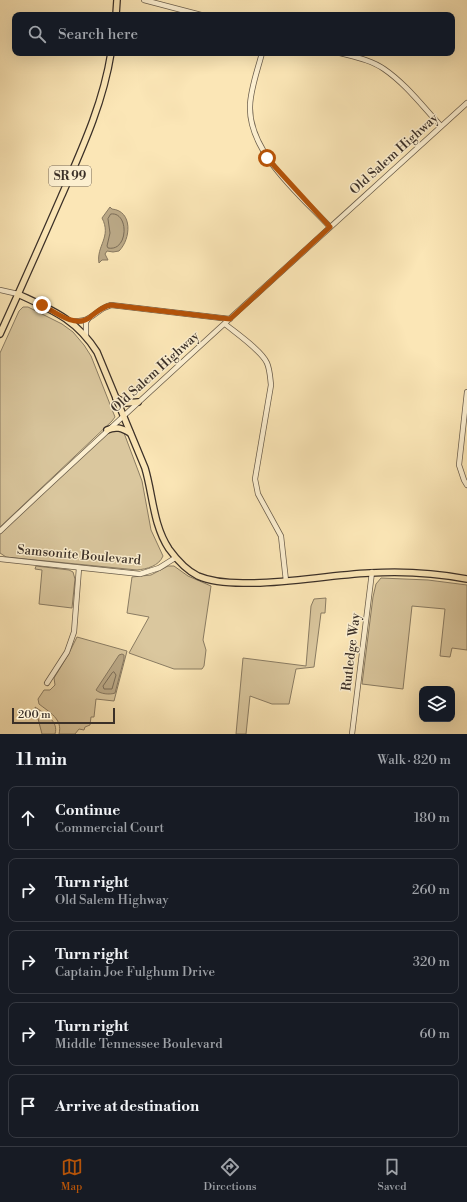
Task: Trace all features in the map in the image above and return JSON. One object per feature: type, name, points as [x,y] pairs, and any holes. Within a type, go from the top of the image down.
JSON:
[{"type":"main road","points":[[116,12],[118,0]]},
{"type":"main road","name":"SR 99","points":[[0,334],[93,121],[101,96],[110,56]]},
{"type":"main road","points":[[18,294],[69,320],[86,336],[97,352],[131,433],[149,481],[156,522],[161,534],[175,558],[198,576],[213,581],[231,583],[286,582],[343,574],[372,572],[433,574],[467,579]]},
{"type":"main road","points":[[116,398],[126,403],[138,402]]},
{"type":"main road","points":[[107,430],[118,427],[131,433]]},
{"type":"street","points":[[144,0],[190,12]]},
{"type":"street","points":[[261,56],[250,106],[250,116],[253,130],[267,158],[330,227]]},
{"type":"street","points":[[351,56],[366,60],[384,69],[407,89],[441,126]]},
{"type":"street","name":"Old Salem Highway","points":[[0,531],[123,415],[467,103]]},
{"type":"street","points":[[0,290],[18,294]]},
{"type":"street","points":[[86,336],[86,322],[88,319],[98,310],[111,305],[230,319]]},
{"type":"street","points":[[69,320],[88,319]]},
{"type":"street","points":[[225,324],[259,352],[269,369],[271,385],[255,479],[258,494],[281,536],[286,582]]},
{"type":"street","points":[[467,392],[459,465],[467,485]]},
{"type":"street","name":"Samsonite Boulevard","points":[[0,559],[140,574],[159,568],[175,558]]},
{"type":"street","points":[[47,684],[67,652],[74,632],[79,568]]},
{"type":"street","name":"Rutledge Way","points":[[352,734],[372,572]]},
{"type":"shaded area","points":[[23,307],[28,307],[62,324],[73,332],[84,345],[91,356],[115,417],[0,527],[0,353],[19,311]]},
{"type":"shaded area","points":[[111,430],[120,430],[124,433],[142,481],[151,530],[163,556],[159,562],[149,568],[137,570],[6,557],[0,553],[0,533]]},
{"type":"shaded area","points":[[36,566],[69,570],[73,572],[75,579],[72,608],[39,604],[42,570],[35,569]]},
{"type":"shaded area","points":[[168,566],[174,566],[188,576],[211,586],[203,640],[206,650],[204,666],[202,669],[174,669],[129,653],[149,617],[127,613],[132,577],[151,575]]},
{"type":"shaded area","points":[[381,578],[428,580],[467,585],[467,650],[452,648],[450,657],[440,656],[445,609],[412,606],[403,689],[362,684],[373,597],[376,584]]},
{"type":"shaded area","points":[[326,598],[325,613],[321,613],[314,667],[296,669],[289,704],[272,704],[250,696],[246,734],[236,734],[243,658],[306,666],[311,606],[314,599]]},
{"type":"shaded area","points":[[77,637],[127,651],[114,701],[96,699],[94,717],[91,717],[90,725],[85,727],[84,730],[79,729],[75,734],[59,734],[60,729],[57,720],[51,713],[39,704],[38,699],[44,690],[50,690],[55,685],[54,678]]},
{"type":"shaded area","points":[[35,707],[47,715],[53,722],[56,729],[55,734],[42,734]]},
{"type":"water","points":[[110,207],[124,215],[127,220],[128,233],[123,246],[119,251],[107,251],[105,254],[108,260],[102,260],[99,263],[100,251],[105,236],[105,225],[102,218]]},
{"type":"water","points":[[119,655],[124,655],[124,659],[115,693],[105,694],[96,690]]},
{"type":"route","points":[[42,305],[69,320],[88,319],[98,310],[111,305],[230,319],[330,227],[286,181],[267,158]]}]
